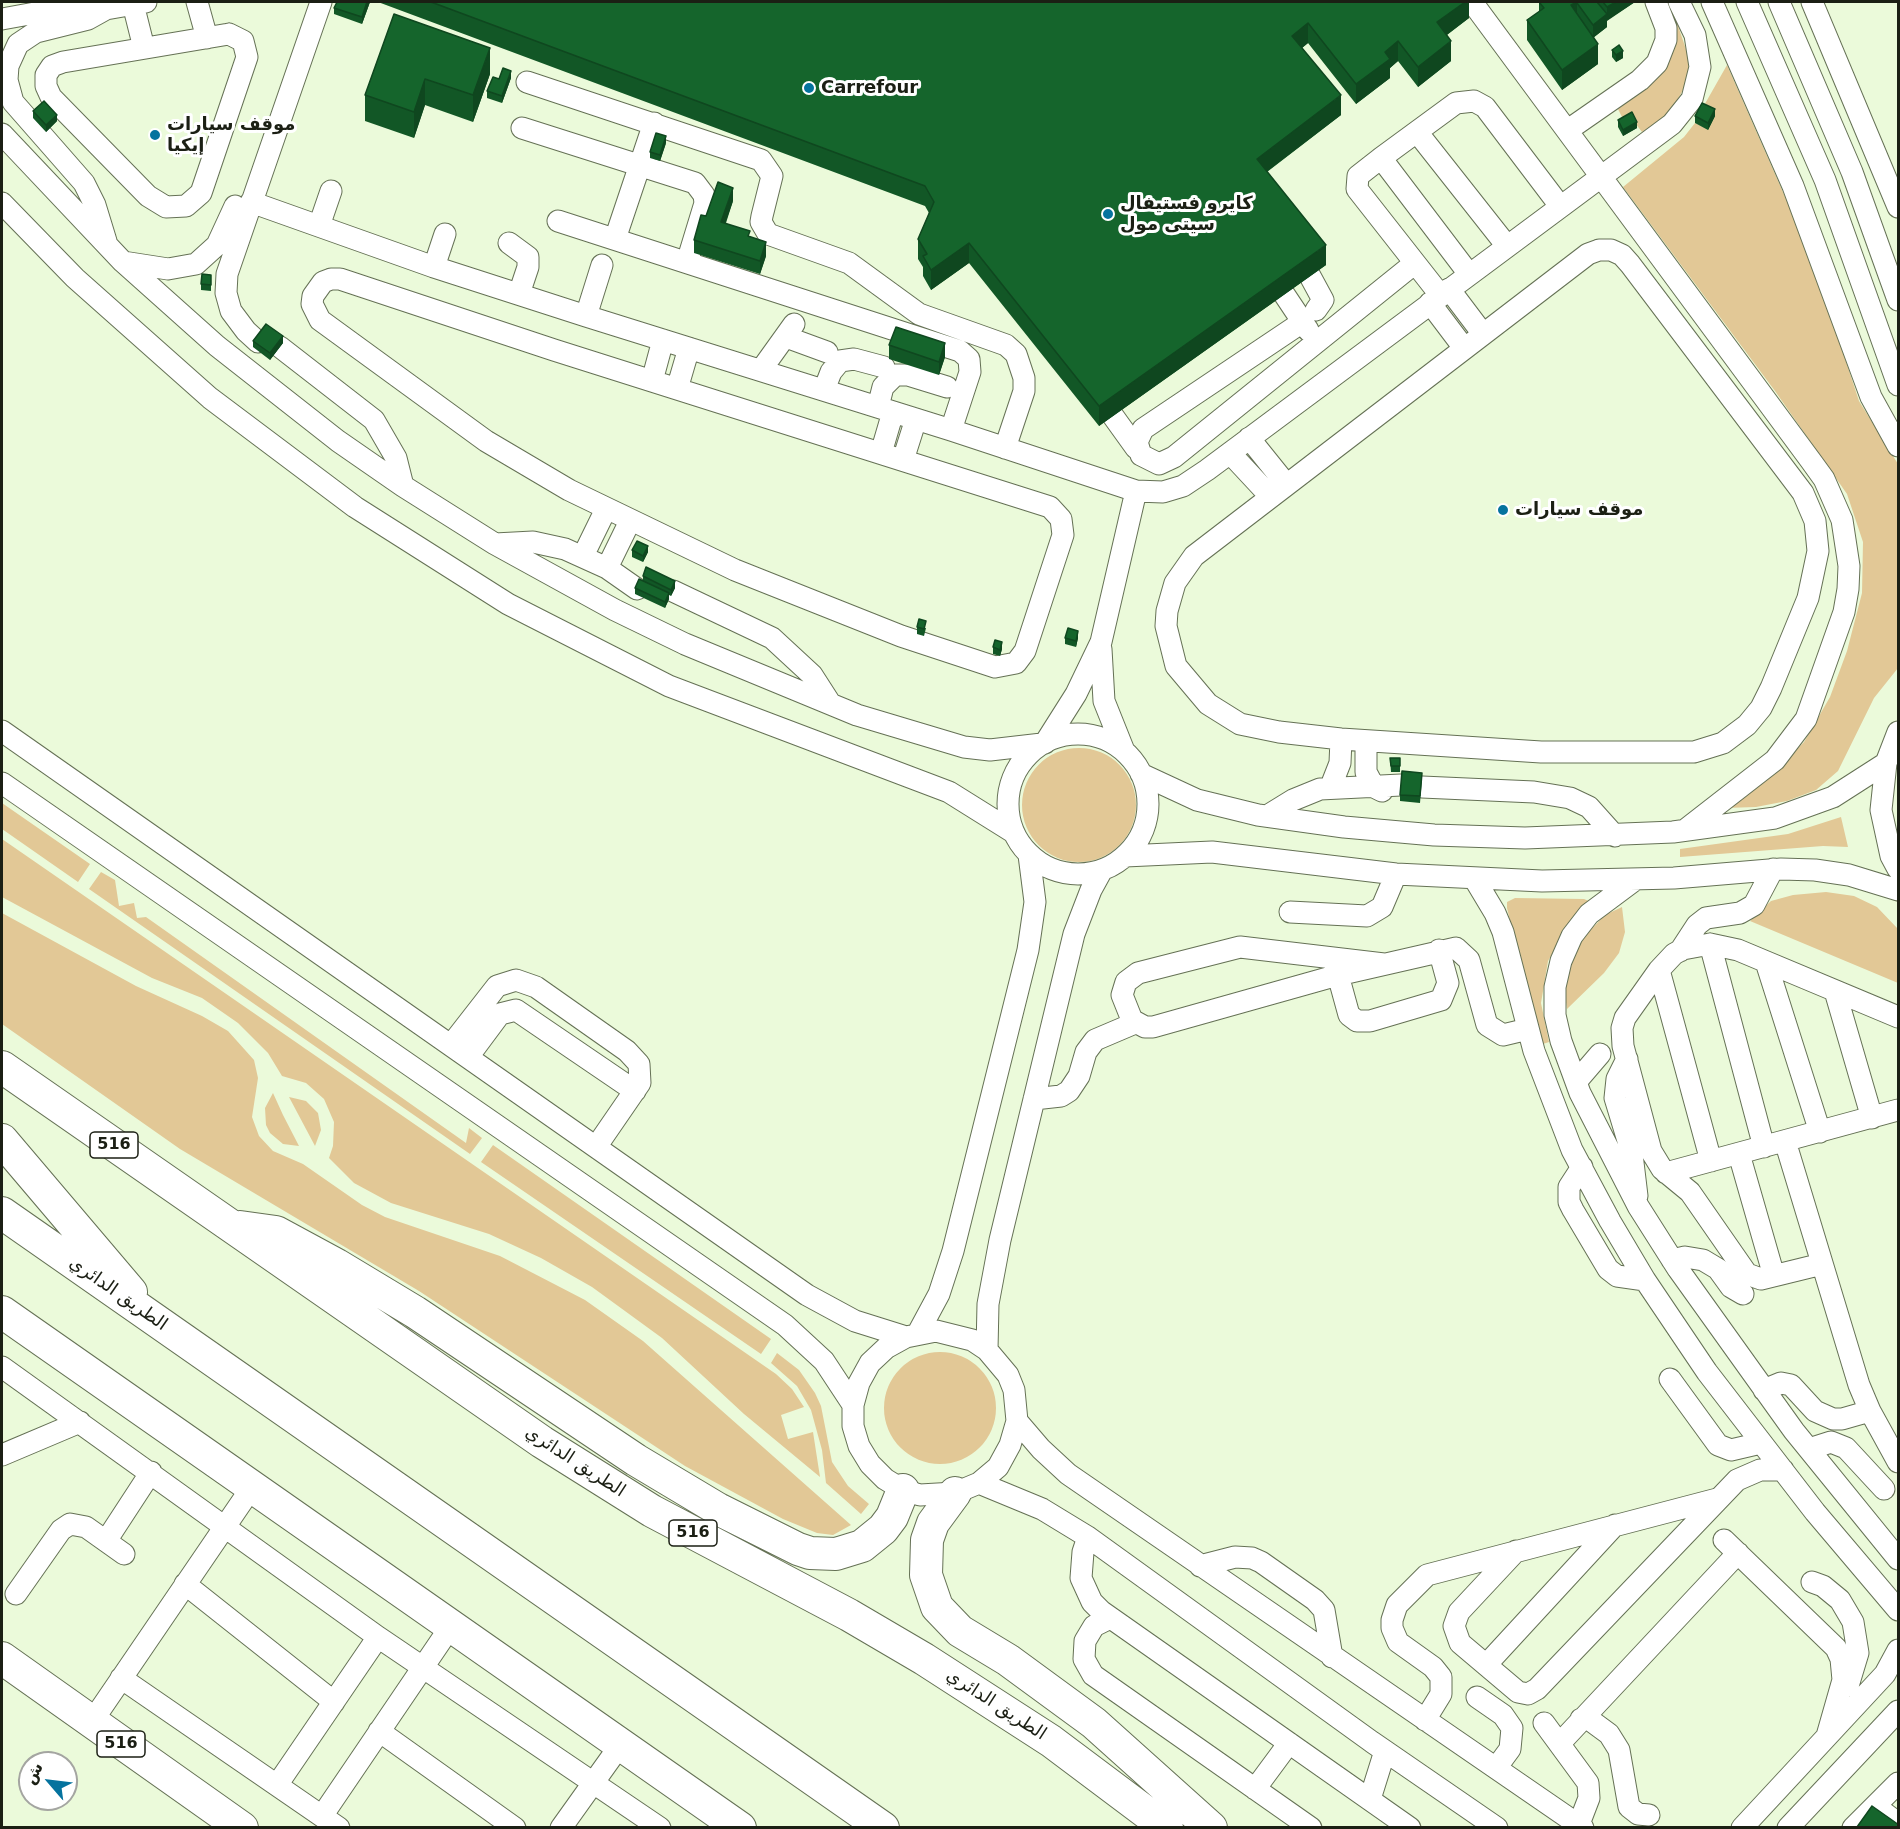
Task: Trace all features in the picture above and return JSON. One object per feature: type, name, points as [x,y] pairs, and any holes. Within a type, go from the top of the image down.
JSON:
[{"type":"highway","name":"الطريق الدائري","points":[[2,1067],[596,1478],[702,1538],[849,1615],[924,1659],[1051,1741],[1167,1827]]},
{"type":"highway","points":[[2,1140],[155,1320]]},
{"type":"highway","name":"الطريق الدائري","points":[[2,1213],[883,1827]]},
{"type":"highway","points":[[227,1224],[276,1232],[291,1239],[415,1311],[645,1466],[718,1509],[798,1550],[836,1554],[862,1546],[883,1529],[892,1517],[903,1490]]},
{"type":"highway","points":[[2,1312],[740,1827]]},
{"type":"highway","points":[[967,1488],[933,1523],[927,1540],[926,1575],[938,1607],[960,1631],[1008,1660],[1094,1723],[1211,1827]]},
{"type":"highway","name":"516","points":[[2,1658],[91,1723],[242,1827]]},
{"type":"street","points":[[197,2],[207,38]]},
{"type":"street","points":[[123,261],[145,267],[178,269],[196,264],[217,245],[229,225],[309,44],[306,2]]},
{"type":"street","points":[[321,2],[309,44],[227,274],[226,293],[236,319],[369,415],[382,432],[396,458],[403,486]]},
{"type":"street","points":[[1472,2],[1603,176],[1824,480],[1838,510],[1847,543],[1848,578],[1844,612],[1806,719],[1787,748],[1775,760],[1685,831]]},
{"type":"street","points":[[1568,130],[1640,80],[1658,63],[1666,40],[1666,28],[1656,2]]},
{"type":"street","points":[[251,202],[434,267],[916,418],[1136,491],[1163,492],[1183,486],[1230,453],[1672,124],[1692,99],[1698,75],[1699,51],[1695,35],[1679,2]]},
{"type":"street","points":[[1712,2],[1793,186],[1871,397],[1899,446]]},
{"type":"street","points":[[1747,2],[1825,180],[1899,385]]},
{"type":"street","points":[[1779,2],[1852,172],[1899,300]]},
{"type":"street","points":[[1812,2],[1899,207]]},
{"type":"street","points":[[2,19],[28,7],[140,3],[144,48]]},
{"type":"street","points":[[95,205],[77,174],[17,110],[10,95],[7,80],[12,52],[26,36],[88,19],[106,5]]},
{"type":"street","points":[[28,7],[36,32]]},
{"type":"street","points":[[229,34],[237,37],[247,49],[247,57],[201,193],[195,201],[176,208],[165,207],[148,196],[51,97],[46,86],[46,75],[52,66],[63,62],[207,38],[229,34]]},
{"type":"street","points":[[7,80],[86,168],[107,246]]},
{"type":"street","points":[[526,82],[756,158],[766,164],[771,182],[761,222],[773,237],[849,263],[919,314],[1006,345],[1016,354],[1024,378],[1024,391],[1005,448]]},
{"type":"street","points":[[1464,348],[1440,296],[1357,189],[1358,176],[1456,104],[1468,100],[1479,103],[1560,207]]},
{"type":"street","points":[[615,239],[654,123]]},
{"type":"street","points":[[522,128],[696,183],[704,195],[705,203],[687,262]]},
{"type":"street","points":[[1417,132],[1507,246]]},
{"type":"street","points":[[2,134],[107,246],[217,346],[274,393],[403,486],[495,544],[605,604],[686,644],[830,703],[918,735],[964,747],[990,750],[1043,744]]},
{"type":"street","points":[[1381,158],[1469,274]]},
{"type":"street","points":[[319,226],[331,191]]},
{"type":"street","points":[[2,203],[75,278],[210,398],[355,507],[498,598],[587,647],[669,686],[950,792],[1013,832]]},
{"type":"street","points":[[558,221],[965,354],[969,359],[970,372],[951,430]]},
{"type":"street","points":[[434,267],[445,234]]},
{"type":"street","points":[[509,243],[528,257],[528,267],[519,294]]},
{"type":"street","points":[[1599,250],[1611,250],[1622,255],[1803,493],[1815,521],[1818,544],[1816,566],[1808,598],[1780,669],[1761,708],[1736,735],[1709,748],[1678,754],[1618,754],[1541,752],[1366,741],[1279,732],[1240,724],[1208,704],[1194,691],[1176,666],[1171,655],[1167,634],[1167,611],[1183,570],[1209,542],[1483,334],[1588,254],[1599,250]]},
{"type":"street","points":[[1411,257],[1174,458],[1159,464],[1141,455],[1137,442],[1143,429],[1411,257]]},
{"type":"street","points":[[586,316],[602,265]]},
{"type":"street","points":[[1310,276],[1323,300],[1316,310]]},
{"type":"street","points":[[340,279],[677,389],[1055,510],[1061,519],[1061,540],[1028,645],[1016,663],[995,667],[848,617],[735,570],[606,509],[486,441],[355,348],[320,320],[312,304],[313,296],[323,282],[340,279]]},
{"type":"street","points":[[1284,294],[1301,328]]},
{"type":"street","points":[[1440,296],[1483,334]]},
{"type":"street","points":[[217,346],[236,319]]},
{"type":"street","points":[[1163,453],[1301,328]]},
{"type":"street","points":[[761,370],[790,331],[827,352]]},
{"type":"street","points":[[652,381],[663,340]]},
{"type":"street","points":[[677,389],[689,348]]},
{"type":"street","points":[[824,390],[831,372],[840,362],[855,359],[884,367]]},
{"type":"street","points":[[880,453],[885,409],[883,387],[895,375],[908,375],[947,387]]},
{"type":"street","points":[[1113,416],[1136,448]]},
{"type":"street","points":[[903,460],[916,418]]},
{"type":"street","points":[[1249,438],[1278,490]]},
{"type":"street","points":[[1230,453],[1278,490]]},
{"type":"street","points":[[1043,744],[1076,694],[1101,642],[1136,491]]},
{"type":"street","points":[[583,556],[606,509]]},
{"type":"street","points":[[607,568],[630,521]]},
{"type":"street","points":[[495,544],[533,542],[559,547],[641,583]]},
{"type":"street","points":[[670,597],[762,633],[789,651],[812,675],[830,703]]},
{"type":"street","points":[[1101,642],[1101,681],[1104,702],[1124,751],[1141,774],[1147,791],[1148,809],[1137,842],[1125,856],[1102,870],[1079,874],[1056,871],[1029,855],[1013,832],[1008,812],[1009,793],[1015,774],[1026,757],[1043,744],[1058,737],[1086,735],[1112,743],[1124,751]]},
{"type":"street","points":[[2,731],[823,1305],[855,1321],[912,1335]]},
{"type":"street","points":[[1899,732],[1886,763],[1881,810],[1891,855],[1899,869]]},
{"type":"street","points":[[1331,786],[1340,763],[1341,739]]},
{"type":"street","points":[[1366,741],[1364,766],[1374,788]]},
{"type":"street","points":[[1141,774],[1197,800],[1226,809],[1267,816],[1344,827],[1434,835],[1525,838],[1615,836],[1744,824],[1804,809],[1833,797],[1886,763]]},
{"type":"street","points":[[2,783],[785,1325],[824,1361],[853,1405]]},
{"type":"street","points":[[1267,816],[1306,793],[1331,786],[1558,796],[1580,801],[1615,836]]},
{"type":"street","points":[[1125,856],[1212,852],[1396,874],[1542,881],[1636,879],[1773,869],[1815,870],[1849,875],[1899,890]]},
{"type":"street","points":[[912,1335],[939,1294],[953,1251],[1029,950],[1035,902],[1029,855]]},
{"type":"street","points":[[1773,869],[1755,905],[1740,913],[1706,918],[1697,926],[1680,951],[1659,969],[1625,1018],[1622,1037],[1651,1151],[1666,1173],[1694,1197],[1747,1274],[1761,1279],[1822,1264]]},
{"type":"street","points":[[987,1350],[990,1281],[1074,934],[1091,890],[1102,870]]},
{"type":"street","points":[[1290,912],[1367,916],[1382,907],[1396,874]]},
{"type":"street","points":[[1474,878],[1495,913],[1503,932],[1528,1029],[1572,1150],[1646,1280],[1707,1371],[1761,1443],[1899,1610]]},
{"type":"street","points":[[1636,879],[1589,914],[1572,936],[1561,961],[1555,987],[1555,1015],[1561,1041],[1576,1082],[1600,1135],[1638,1206],[1672,1260],[1764,1390],[1899,1559]]},
{"type":"street","points":[[1680,951],[1710,944],[1738,950],[1898,1017]]},
{"type":"street","points":[[1710,944],[1764,1147]]},
{"type":"street","points":[[1384,964],[1250,947],[1230,948],[1131,976],[1126,982],[1122,995],[1127,1015],[1135,1023],[1153,1027],[1338,975],[1384,964],[1438,950],[1456,948],[1466,955],[1484,1018],[1492,1030],[1503,1035],[1528,1029]]},
{"type":"street","points":[[1338,975],[1349,1015],[1357,1021],[1370,1021],[1441,1000],[1448,983],[1438,950]]},
{"type":"street","points":[[1766,962],[1820,1132]]},
{"type":"street","points":[[1659,969],[1712,1161]]},
{"type":"street","points":[[459,1051],[497,986],[506,981],[527,981],[634,1056],[641,1073],[635,1091],[596,1147]]},
{"type":"street","points":[[1835,991],[1872,1118]]},
{"type":"street","points":[[459,1051],[500,1014],[516,1010],[635,1091]]},
{"type":"street","points":[[1034,1100],[1062,1096],[1069,1091],[1079,1076],[1086,1052],[1095,1040],[1135,1023]]},
{"type":"street","points":[[1576,1082],[1600,1054]]},
{"type":"street","points":[[1627,1059],[1617,1079],[1614,1098],[1632,1154],[1638,1206]]},
{"type":"street","points":[[1666,1173],[1899,1110]]},
{"type":"street","points":[[1785,1141],[1870,1411],[1899,1462]]},
{"type":"street","points":[[1739,1154],[1774,1276]]},
{"type":"street","points":[[1672,1260],[1686,1257],[1703,1260],[1718,1269],[1731,1287],[1743,1294]]},
{"type":"street","points":[[936,1331],[954,1334],[987,1350],[1008,1375],[1014,1390],[1017,1421],[1010,1445],[1002,1460],[967,1488],[929,1496],[903,1490],[885,1479],[870,1464],[859,1446],[853,1426],[853,1405],[859,1383],[870,1364],[886,1348],[912,1335],[936,1331]]},
{"type":"street","points":[[2,1366],[378,1637],[660,1827]]},
{"type":"street","points":[[1670,1379],[1718,1445],[1731,1450],[1761,1443]]},
{"type":"street","points":[[1764,1390],[1781,1383],[1791,1385],[1815,1411],[1833,1419],[1842,1419],[1870,1411]]},
{"type":"street","points":[[1017,1421],[1041,1449],[1068,1474],[1581,1826],[1589,1798],[1588,1783],[1561,1742],[1544,1723]]},
{"type":"street","points":[[2,1455],[80,1422]]},
{"type":"street","points":[[1809,1449],[1831,1442],[1846,1448],[1884,1489]]},
{"type":"street","points":[[1516,1551],[1455,1619],[1456,1638],[1518,1692],[1533,1692],[1737,1480],[1760,1470],[1783,1470]]},
{"type":"street","points":[[106,1541],[151,1472]]},
{"type":"street","points":[[91,1723],[252,1486]]},
{"type":"street","points":[[967,1488],[1042,1509],[1088,1537],[1385,1751],[1497,1827]]},
{"type":"street","points":[[1425,1720],[1441,1694],[1441,1677],[1433,1667],[1398,1642],[1392,1628],[1397,1605],[1427,1575],[1717,1499]]},
{"type":"street","points":[[16,1594],[65,1526],[81,1525],[124,1554]]},
{"type":"street","points":[[1486,1665],[1615,1526]]},
{"type":"street","points":[[1088,1537],[1083,1552],[1081,1578],[1092,1602],[1110,1618],[1410,1827]]},
{"type":"street","points":[[1561,1742],[1731,1546],[1836,1648],[1843,1669],[1838,1701],[1827,1736]]},
{"type":"street","points":[[1200,1566],[1243,1557],[1261,1562],[1324,1610],[1332,1657]]},
{"type":"street","points":[[1812,1582],[1823,1586],[1840,1600],[1856,1630],[1856,1666],[1849,1684],[1838,1701]]},
{"type":"street","points":[[185,1584],[334,1702]]},
{"type":"street","points":[[1110,1618],[1094,1626],[1085,1641],[1084,1659],[1093,1675],[1311,1827]]},
{"type":"street","points":[[121,1678],[331,1822],[379,1731],[451,1626]]},
{"type":"street","points":[[277,1785],[378,1637]]},
{"type":"street","points":[[1742,1827],[1885,1674],[1899,1650]]},
{"type":"street","points":[[1478,1696],[1503,1714],[1512,1728],[1510,1749],[1496,1768]]},
{"type":"street","points":[[1788,1827],[1899,1711]]},
{"type":"street","points":[[1581,1719],[1590,1720],[1609,1734],[1619,1750],[1629,1806],[1638,1814],[1649,1815]]},
{"type":"street","points":[[379,1731],[515,1827]]},
{"type":"street","points":[[1255,1789],[1289,1743]]},
{"type":"street","points":[[561,1827],[621,1744]]},
{"type":"street","points":[[1371,1799],[1385,1751]]},
{"type":"street","points":[[1853,1827],[1899,1783]]},
{"type":"street","points":[[1875,1806],[1899,1823]]},
{"type":"shaded area","points":[[1676,20],[1689,58],[1688,81],[1673,108],[1659,122],[1642,132],[1632,119],[1625,123],[1618,109],[1644,88],[1673,46]]},
{"type":"shaded area","points":[[1727,65],[1812,258],[1859,401],[1898,464],[1898,668],[1874,698],[1838,771],[1816,790],[1787,801],[1756,807],[1725,808],[1785,761],[1804,742],[1830,697],[1847,651],[1862,593],[1863,542],[1847,494],[1775,391],[1623,187],[1684,137],[1695,123],[1708,129],[1702,109]]},
{"type":"shaded area","points":[[1079,748],[1101,753],[1119,765],[1131,783],[1136,805],[1131,827],[1119,845],[1101,857],[1079,862],[1057,857],[1039,845],[1027,827],[1022,805],[1027,783],[1039,765],[1057,753]]},
{"type":"shaded area","points":[[2,803],[90,864],[78,882],[2,829]]},
{"type":"shaded area","points":[[1841,817],[1848,847],[1823,846],[1680,857],[1680,849],[1788,834]]},
{"type":"shaded area","points":[[2,839],[776,1374],[792,1389],[804,1407],[781,1415],[788,1439],[813,1432],[820,1477],[744,1414],[662,1338],[592,1287],[541,1258],[489,1234],[391,1203],[354,1183],[329,1158],[333,1146],[334,1122],[324,1099],[306,1083],[282,1076],[268,1053],[238,1023],[202,998],[152,978],[2,897]]},
{"type":"shaded area","points":[[101,872],[115,880],[119,906],[134,903],[137,918],[146,917],[466,1143],[469,1128],[482,1138],[470,1154],[89,889]]},
{"type":"shaded area","points":[[1826,892],[1854,896],[1877,907],[1898,929],[1898,983],[1750,921],[1771,901],[1793,895]]},
{"type":"shaded area","points":[[1515,898],[1584,899],[1591,902],[1563,935],[1548,961],[1541,1003],[1549,1042],[1540,1045],[1507,908],[1507,902]]},
{"type":"shaded area","points":[[1622,907],[1625,932],[1619,953],[1604,973],[1567,1009],[1563,982],[1577,944],[1605,915]]},
{"type":"shaded area","points":[[2,913],[136,986],[202,1016],[228,1031],[254,1060],[258,1078],[252,1117],[259,1136],[273,1151],[303,1164],[362,1205],[385,1217],[500,1256],[585,1300],[643,1341],[851,1525],[833,1535],[817,1533],[783,1519],[685,1466],[419,1291],[180,1149],[2,1024]]},
{"type":"shaded area","points":[[273,1093],[299,1146],[283,1144],[270,1133],[266,1125],[265,1108]]},
{"type":"shaded area","points":[[289,1097],[306,1101],[318,1113],[321,1130],[315,1146]]},
{"type":"shaded area","points":[[493,1145],[771,1339],[761,1354],[481,1162]]},
{"type":"shaded area","points":[[940,1352],[961,1356],[980,1368],[992,1387],[996,1408],[992,1429],[980,1448],[961,1460],[940,1464],[919,1460],[900,1448],[888,1429],[884,1408],[888,1387],[900,1368],[919,1356]]},
{"type":"shaded area","points":[[777,1353],[799,1370],[815,1393],[821,1406],[832,1462],[848,1486],[869,1504],[861,1514],[826,1483],[822,1450],[811,1410],[797,1386],[771,1363]]},
{"type":"building","points":[[337,2],[367,2],[362,17],[334,8]]},
{"type":"building","name":"كايرو فستيفال سيتى مول","points":[[431,2],[1465,2],[1437,22],[1451,41],[1418,67],[1398,41],[1385,52],[1390,59],[1356,84],[1308,23],[1292,36],[1341,95],[1257,159],[1326,245],[1099,406],[969,243],[931,270],[923,256],[927,254],[918,239],[934,202],[925,186]]},
{"type":"building","points":[[1539,2],[1577,2],[1571,5],[1598,44],[1562,70],[1527,20],[1544,8]]},
{"type":"building","points":[[1577,2],[1597,2],[1607,14],[1593,25]]},
{"type":"building","points":[[1603,2],[1616,2],[1607,7]]},
{"type":"building","points":[[394,14],[490,48],[473,95],[425,79],[414,112],[365,95]]},
{"type":"building","points":[[1619,45],[1623,51],[1616,55],[1612,50]]},
{"type":"building","points":[[503,68],[511,71],[502,96],[487,91],[493,77],[499,79]]},
{"type":"building","points":[[44,101],[57,115],[46,125],[33,111]]},
{"type":"building","points":[[1702,103],[1715,109],[1708,123],[1695,116]]},
{"type":"building","points":[[1632,112],[1637,122],[1623,130],[1618,120]]},
{"type":"building","points":[[656,133],[666,136],[660,155],[650,152]]},
{"type":"building","points":[[718,182],[733,188],[721,222],[750,231],[748,236],[766,242],[760,261],[694,240],[701,215],[706,216]]},
{"type":"building","points":[[202,274],[211,275],[211,285],[201,284]]},
{"type":"building","points":[[266,324],[283,336],[270,353],[253,341]]},
{"type":"building","points":[[896,327],[945,343],[939,362],[889,345]]},
{"type":"building","points":[[637,541],[648,546],[643,556],[632,550]]},
{"type":"building","points":[[646,567],[675,581],[671,590],[643,576]]},
{"type":"building","points":[[639,579],[669,593],[665,602],[635,588]]},
{"type":"building","points":[[919,619],[926,621],[924,629],[917,627]]},
{"type":"building","points":[[1068,628],[1078,631],[1076,641],[1065,638]]},
{"type":"building","points":[[995,640],[1002,642],[1000,650],[993,647]]},
{"type":"building","points":[[1390,758],[1400,758],[1400,766],[1391,766]]},
{"type":"building","points":[[1402,771],[1422,773],[1420,796],[1400,795]]},
{"type":"building","points":[[1872,1806],[1899,1825],[1899,1827],[1857,1827]]},
{"type":"place","name":"Carrefour","points":[[809,88]]},
{"type":"place","name":"موقف سيارات إيكيا","points":[[155,135]]},
{"type":"place","name":"كايرو فستيفال سيتى مول","points":[[1108,214]]},
{"type":"place","name":"موقف سيارات","points":[[1503,510]]}]
